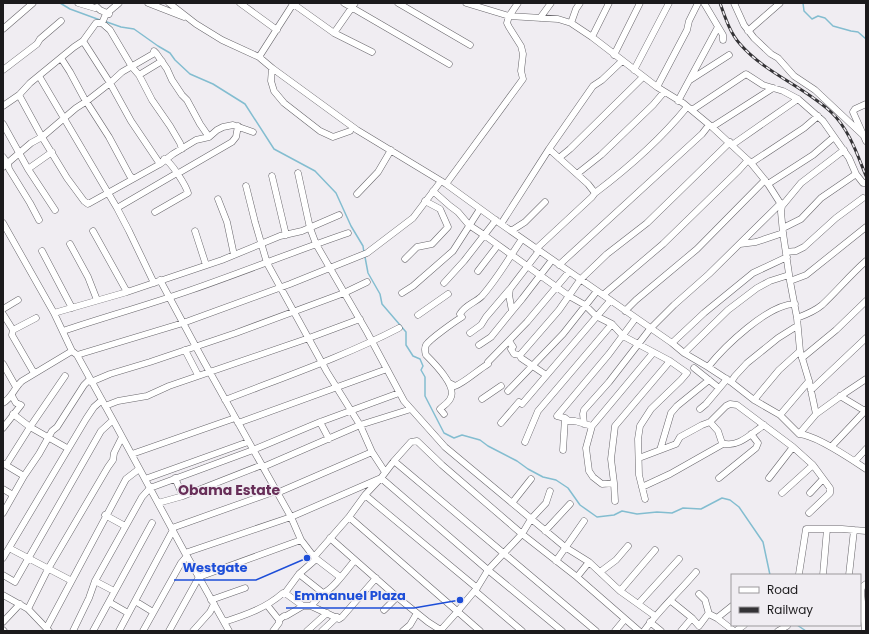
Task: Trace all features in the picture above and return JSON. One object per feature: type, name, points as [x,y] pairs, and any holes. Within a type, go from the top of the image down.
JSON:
[{"type":"street","points":[[3,29],[33,3]]},
{"type":"street","points":[[78,3],[87,4],[95,8],[97,7],[108,14]]},
{"type":"street","points":[[102,23],[106,14],[108,14],[119,3]]},
{"type":"street","points":[[148,3],[193,21]]},
{"type":"street","points":[[170,3],[193,21],[222,40],[259,57],[357,130],[444,183],[635,319],[672,343],[684,353],[729,381],[754,400],[780,415],[799,434],[806,434],[831,447],[866,469]]},
{"type":"street","points":[[240,3],[276,30]]},
{"type":"street","points":[[259,57],[293,3],[334,33],[372,52]]},
{"type":"street","points":[[344,3],[353,6],[449,64]]},
{"type":"street","points":[[398,3],[470,45]]},
{"type":"street","points":[[466,3],[485,10],[509,16],[558,19],[571,24],[592,37],[664,92],[683,103],[731,144],[749,161],[767,182],[783,209],[781,212],[783,230],[797,318],[800,351],[809,381],[816,414]]},
{"type":"street","points":[[485,10],[489,3]]},
{"type":"street","points":[[3,403],[12,396],[16,387],[34,373],[74,353],[183,323],[330,268],[364,254],[413,218],[433,191],[444,183],[523,79],[521,71],[523,54],[521,46],[508,23],[509,16],[518,3]]},
{"type":"street","points":[[540,18],[551,3]]},
{"type":"street","points":[[571,24],[576,9],[580,3]]},
{"type":"street","points":[[592,37],[609,3]]},
{"type":"street","points":[[614,55],[640,3]]},
{"type":"street","points":[[634,70],[669,3]]},
{"type":"street","points":[[657,87],[687,30],[689,21],[698,3]]},
{"type":"street","points":[[704,3],[723,35],[723,40]]},
{"type":"street","points":[[734,3],[748,31],[771,54],[778,58],[794,76],[814,90],[864,132]]},
{"type":"street","points":[[748,31],[780,3]]},
{"type":"street","points":[[334,33],[353,6]]},
{"type":"street","points":[[3,70],[37,44],[40,39],[61,21]]},
{"type":"street","points":[[3,106],[19,95],[39,76],[84,41],[96,23],[102,23],[110,30],[132,67],[139,75],[152,100],[170,126],[182,149]]},
{"type":"street","points":[[678,101],[718,26]]},
{"type":"street","points":[[84,41],[131,121],[162,162]]},
{"type":"street","points":[[5,165],[122,72],[153,54],[154,51],[182,96],[188,100],[200,124],[209,137]]},
{"type":"street","points":[[689,81],[729,55]]},
{"type":"street","points":[[61,58],[130,176],[133,178]]},
{"type":"street","points":[[444,283],[464,261],[484,235],[498,222],[593,86],[602,80],[622,61]]},
{"type":"street","points":[[139,75],[162,62]]},
{"type":"street","points":[[272,68],[271,81],[274,91],[284,103],[320,131],[333,137],[350,131]]},
{"type":"street","points":[[470,332],[481,325],[510,289],[538,250],[595,193],[689,109],[746,74],[763,85],[783,91],[798,99],[818,116],[827,125],[852,162],[860,181],[866,183]]},
{"type":"street","points":[[39,76],[130,230],[157,282],[169,297],[248,442],[291,517],[301,540],[314,557],[340,577]]},
{"type":"street","points":[[559,158],[643,77]]},
{"type":"street","points":[[559,265],[711,126],[773,88]]},
{"type":"street","points":[[577,174],[601,155],[653,105],[664,92]]},
{"type":"street","points":[[19,95],[42,137],[85,203],[89,204],[162,162],[196,140],[209,137],[217,130],[227,125],[238,126],[253,132]]},
{"type":"street","points":[[520,355],[570,296],[580,280],[607,254],[647,223],[731,144],[798,99]]},
{"type":"street","points":[[866,104],[855,108],[853,112],[864,132],[866,141]]},
{"type":"street","points":[[603,295],[673,235],[749,161],[804,128],[818,116]]},
{"type":"street","points":[[3,124],[15,148],[20,153],[28,169],[55,210]]},
{"type":"street","points":[[117,208],[232,142],[236,137],[238,126]]},
{"type":"street","points":[[625,311],[636,300],[690,256],[767,182],[813,155],[834,137]]},
{"type":"street","points":[[549,149],[577,174],[595,193]]},
{"type":"street","points":[[357,194],[378,172],[391,150]]},
{"type":"street","points":[[584,424],[584,410],[609,382],[650,329],[674,304],[709,274],[801,183],[844,150]]},
{"type":"street","points":[[28,169],[52,152]]},
{"type":"street","points":[[3,157],[5,165],[30,202],[39,220]]},
{"type":"street","points":[[155,212],[188,193],[169,162],[162,162]]},
{"type":"street","points":[[298,173],[310,228],[316,244],[373,342],[404,401],[445,447],[545,531],[589,562],[620,591],[639,603],[655,616]]},
{"type":"street","points":[[740,244],[756,242],[783,230],[801,219],[821,198],[856,174]]},
{"type":"street","points":[[272,176],[286,235]]},
{"type":"street","points":[[246,186],[254,222],[267,263],[290,306],[360,426],[372,452],[385,472]]},
{"type":"street","points":[[433,191],[458,212],[469,225],[585,305],[596,316],[612,324],[623,336],[670,361],[687,373]]},
{"type":"street","points":[[672,343],[704,313],[753,273],[804,247],[836,218],[863,198]]},
{"type":"street","points":[[218,199],[227,222],[234,255]]},
{"type":"street","points":[[405,259],[418,247],[432,244],[448,226],[440,209],[425,201]]},
{"type":"street","points":[[511,231],[525,222],[545,202]]},
{"type":"street","points":[[402,293],[413,286],[453,251],[480,209]]},
{"type":"street","points":[[54,313],[157,282],[286,235],[302,231],[339,215]]},
{"type":"street","points":[[3,223],[229,631]]},
{"type":"street","points":[[684,353],[728,310],[757,288],[770,281],[806,275],[866,227]]},
{"type":"street","points":[[93,231],[127,292]]},
{"type":"street","points":[[195,231],[206,265]]},
{"type":"street","points":[[63,331],[169,297],[267,263],[291,252],[348,233]]},
{"type":"street","points":[[522,239],[493,282],[482,295],[463,309],[461,315],[426,345],[426,355],[450,384],[454,386],[461,384],[488,363],[569,272]]},
{"type":"street","points":[[70,244],[88,277],[97,300]]},
{"type":"street","points":[[478,272],[498,245]]},
{"type":"street","points":[[42,251],[72,308]]},
{"type":"street","points":[[479,345],[491,337],[552,260]]},
{"type":"street","points":[[797,318],[822,305],[866,261]]},
{"type":"street","points":[[3,513],[49,437],[70,408],[84,385],[90,381],[196,347],[344,293],[367,282]]},
{"type":"street","points":[[510,289],[508,295],[512,311]]},
{"type":"street","points":[[508,391],[563,334],[596,291]]},
{"type":"street","points":[[418,315],[448,294]]},
{"type":"street","points":[[3,309],[18,300]]},
{"type":"street","points":[[501,423],[579,339],[596,316],[610,301]]},
{"type":"street","points":[[802,358],[836,330],[866,301]]},
{"type":"street","points":[[645,499],[638,475],[638,440],[640,426],[651,409],[687,373],[694,368],[706,366],[757,321],[777,308],[794,304]]},
{"type":"street","points":[[3,314],[13,330],[12,335],[34,373]]},
{"type":"street","points":[[13,330],[36,318]]},
{"type":"street","points":[[3,558],[90,411],[103,403],[147,396],[168,386],[198,375],[309,338],[360,319]]},
{"type":"street","points":[[592,426],[569,421],[565,418],[557,416],[572,396],[609,354],[635,319]]},
{"type":"street","points":[[525,442],[538,411],[612,324]]},
{"type":"street","points":[[700,409],[719,388],[735,376],[747,363],[778,338],[797,326]]},
{"type":"street","points":[[225,400],[373,342],[399,328]]},
{"type":"street","points":[[811,390],[866,338]]},
{"type":"street","points":[[509,341],[513,347],[511,349],[514,354],[520,355],[546,375]]},
{"type":"street","points":[[185,350],[198,375]]},
{"type":"street","points":[[754,400],[779,370],[800,351]]},
{"type":"street","points":[[614,483],[606,484],[599,482],[592,477],[589,471],[586,448],[592,426],[653,353]]},
{"type":"street","points":[[615,501],[612,460],[615,426],[670,361]]},
{"type":"street","points":[[3,364],[6,375],[16,387]]},
{"type":"street","points":[[694,368],[719,388]]},
{"type":"street","points":[[132,454],[237,421],[387,369]]},
{"type":"street","points":[[24,476],[5,464],[65,376]]},
{"type":"street","points":[[799,434],[816,414],[866,379]]},
{"type":"street","points":[[660,450],[671,413],[709,380]]},
{"type":"street","points":[[780,415],[809,381]]},
{"type":"street","points":[[444,414],[440,409],[448,403],[451,397],[452,393],[450,384]]},
{"type":"street","points":[[482,399],[501,386]]},
{"type":"street","points":[[73,631],[89,598],[95,581],[142,497],[150,488],[253,450],[350,410],[399,393]]},
{"type":"street","points":[[3,428],[20,404],[18,405],[16,403],[12,396]]},
{"type":"street","points":[[831,447],[866,411],[840,396]]},
{"type":"street","points":[[639,458],[676,444],[680,437],[710,422],[726,406],[734,404],[793,447],[813,465],[830,488],[830,493],[809,513]]},
{"type":"street","points":[[158,503],[183,496],[360,426],[411,409]]},
{"type":"street","points":[[12,414],[30,427],[67,448]]},
{"type":"street","points":[[563,450],[565,418]]},
{"type":"street","points":[[3,575],[15,582],[101,431],[113,420]]},
{"type":"street","points":[[320,422],[329,439]]},
{"type":"street","points":[[710,422],[718,431],[719,439],[723,444]]},
{"type":"street","points":[[642,487],[670,474],[723,444],[737,444],[764,425]]},
{"type":"street","points":[[719,478],[756,448],[758,442],[751,434]]},
{"type":"street","points":[[28,609],[48,569],[113,460],[114,453],[122,437]]},
{"type":"street","points":[[224,622],[249,614],[267,605],[282,593],[285,593],[299,574],[314,560],[314,557],[349,517],[365,495],[394,461],[411,442],[417,441],[442,466],[522,534],[577,577],[639,631]]},
{"type":"street","points":[[145,479],[248,442]]},
{"type":"street","points":[[769,478],[793,447]]},
{"type":"street","points":[[855,462],[866,450]]},
{"type":"street","points":[[119,631],[173,529],[276,492],[372,452]]},
{"type":"street","points":[[394,461],[596,631]]},
{"type":"street","points":[[782,493],[813,465]]},
{"type":"street","points":[[3,595],[28,609],[48,629],[70,580],[105,515],[126,479],[139,469]]},
{"type":"street","points":[[175,478],[183,496]]},
{"type":"street","points":[[143,631],[186,555],[291,517],[381,478]]},
{"type":"street","points":[[381,478],[562,631]]},
{"type":"street","points":[[512,503],[532,479]]},
{"type":"street","points":[[810,493],[823,479]]},
{"type":"street","points":[[3,489],[13,496]]},
{"type":"street","points":[[330,538],[397,597],[441,631],[476,590],[488,570],[522,534],[531,519],[546,503],[550,491]]},
{"type":"street","points":[[365,495],[522,631]]},
{"type":"street","points":[[545,531],[570,504]]},
{"type":"street","points":[[105,515],[125,526]]},
{"type":"street","points":[[349,517],[480,631]]},
{"type":"street","points":[[556,561],[584,521]]},
{"type":"street","points":[[93,631],[152,523]]},
{"type":"street","points":[[799,574],[806,529],[866,531]]},
{"type":"street","points":[[823,574],[827,529]]},
{"type":"street","points":[[849,574],[854,530]]},
{"type":"street","points":[[169,631],[199,577],[301,540]]},
{"type":"street","points":[[600,572],[616,560],[628,546]]},
{"type":"street","points":[[9,548],[70,580]]},
{"type":"street","points":[[620,591],[656,550]]},
{"type":"street","points":[[639,603],[679,559]]},
{"type":"street","points":[[311,606],[323,593],[327,592],[355,560]]},
{"type":"street","points":[[577,577],[589,562]]},
{"type":"street","points":[[644,631],[655,616],[671,601],[696,572]]},
{"type":"street","points":[[299,574],[323,593]]},
{"type":"street","points":[[273,631],[279,623],[279,620],[303,606],[311,606],[339,618],[342,617],[376,578]]},
{"type":"street","points":[[95,581],[114,591]]},
{"type":"street","points":[[865,631],[861,592],[862,587],[866,584]]},
{"type":"street","points":[[193,631],[210,612],[213,602],[245,588]]},
{"type":"street","points":[[285,593],[303,606]]},
{"type":"street","points":[[699,594],[705,600],[709,614],[735,631]]},
{"type":"street","points":[[384,610],[397,597]]},
{"type":"street","points":[[135,601],[154,612]]},
{"type":"street","points":[[671,601],[692,618],[700,628],[709,614]]},
{"type":"street","points":[[109,602],[128,613]]},
{"type":"street","points":[[3,622],[20,604]]},
{"type":"street","points":[[267,605],[279,620]]},
{"type":"street","points":[[717,618],[731,607]]},
{"type":"street","points":[[307,631],[328,613]]},
{"type":"street","points":[[403,631],[410,625],[417,613]]},
{"type":"street","points":[[322,631],[337,617]]},
{"type":"street","points":[[681,631],[692,618]]},
{"type":"street","points":[[615,631],[625,619]]},
{"type":"street","points":[[650,622],[661,631]]},
{"type":"street","points":[[778,631],[787,626]]},
{"type":"waterway","points":[[60,3],[70,9],[100,20]]},
{"type":"waterway","points":[[803,3],[804,11],[812,19],[818,16],[825,18],[833,26],[858,32],[866,39]]},
{"type":"waterway","points":[[104,21],[121,27],[134,29],[170,53],[175,60],[190,74],[213,84],[245,104],[274,149],[315,171],[336,193],[351,226],[363,246],[364,253]]},
{"type":"waterway","points":[[365,257],[368,273],[380,294],[382,304],[406,332],[406,345],[413,356],[420,359],[423,366],[421,370],[425,377],[425,396],[444,433],[454,438],[462,435],[480,440],[543,477],[556,480],[568,488],[580,505],[597,517],[614,515],[622,511],[637,514],[657,512],[672,513],[683,508],[701,509],[722,498],[730,500],[739,507],[763,542],[770,574]]},
{"type":"waterway","points":[[798,626],[806,631]]},
{"type":"railway","points":[[720,3],[728,25],[740,44],[761,63],[820,103],[831,112],[843,126],[852,142],[866,176]]},
{"type":"place","name":"Westgate","points":[[307,558]]},
{"type":"place","name":"Emmanuel Plaza","points":[[460,600]]},
{"type":"district","name":"Obama Estate","points":[[229,490]]}]
